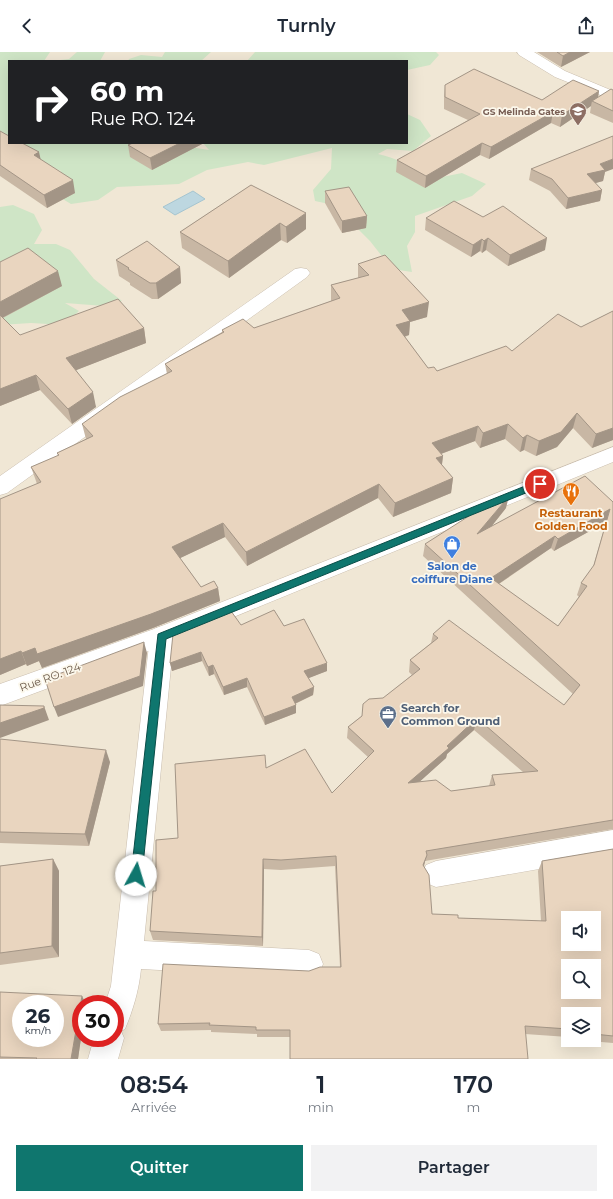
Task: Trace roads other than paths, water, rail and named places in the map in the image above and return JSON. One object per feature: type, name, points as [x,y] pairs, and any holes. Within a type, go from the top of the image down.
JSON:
[{"type":"street","points":[[524,52],[560,74],[613,96]]},
{"type":"street","points":[[0,487],[301,273]]},
{"type":"street","name":"Rue RO. 124","points":[[0,695],[162,636],[613,454]]},
{"type":"street","points":[[122,995],[125,986],[162,636]]},
{"type":"street","points":[[436,874],[613,844]]},
{"type":"street","points":[[128,954],[309,964]]},
{"type":"street","points":[[103,1059],[106,1047]]},
{"type":"water","points":[[193,191],[205,199],[175,215],[163,207]]},
{"type":"place","name":"GS Melinda Gates","points":[[578,126]]},
{"type":"place","name":"Restaurant Golden Food","points":[[571,506]]},
{"type":"place","name":"Salon de coiffure Diane","points":[[452,559]]},
{"type":"place","name":"Search for Common Ground","points":[[388,729]]}]
